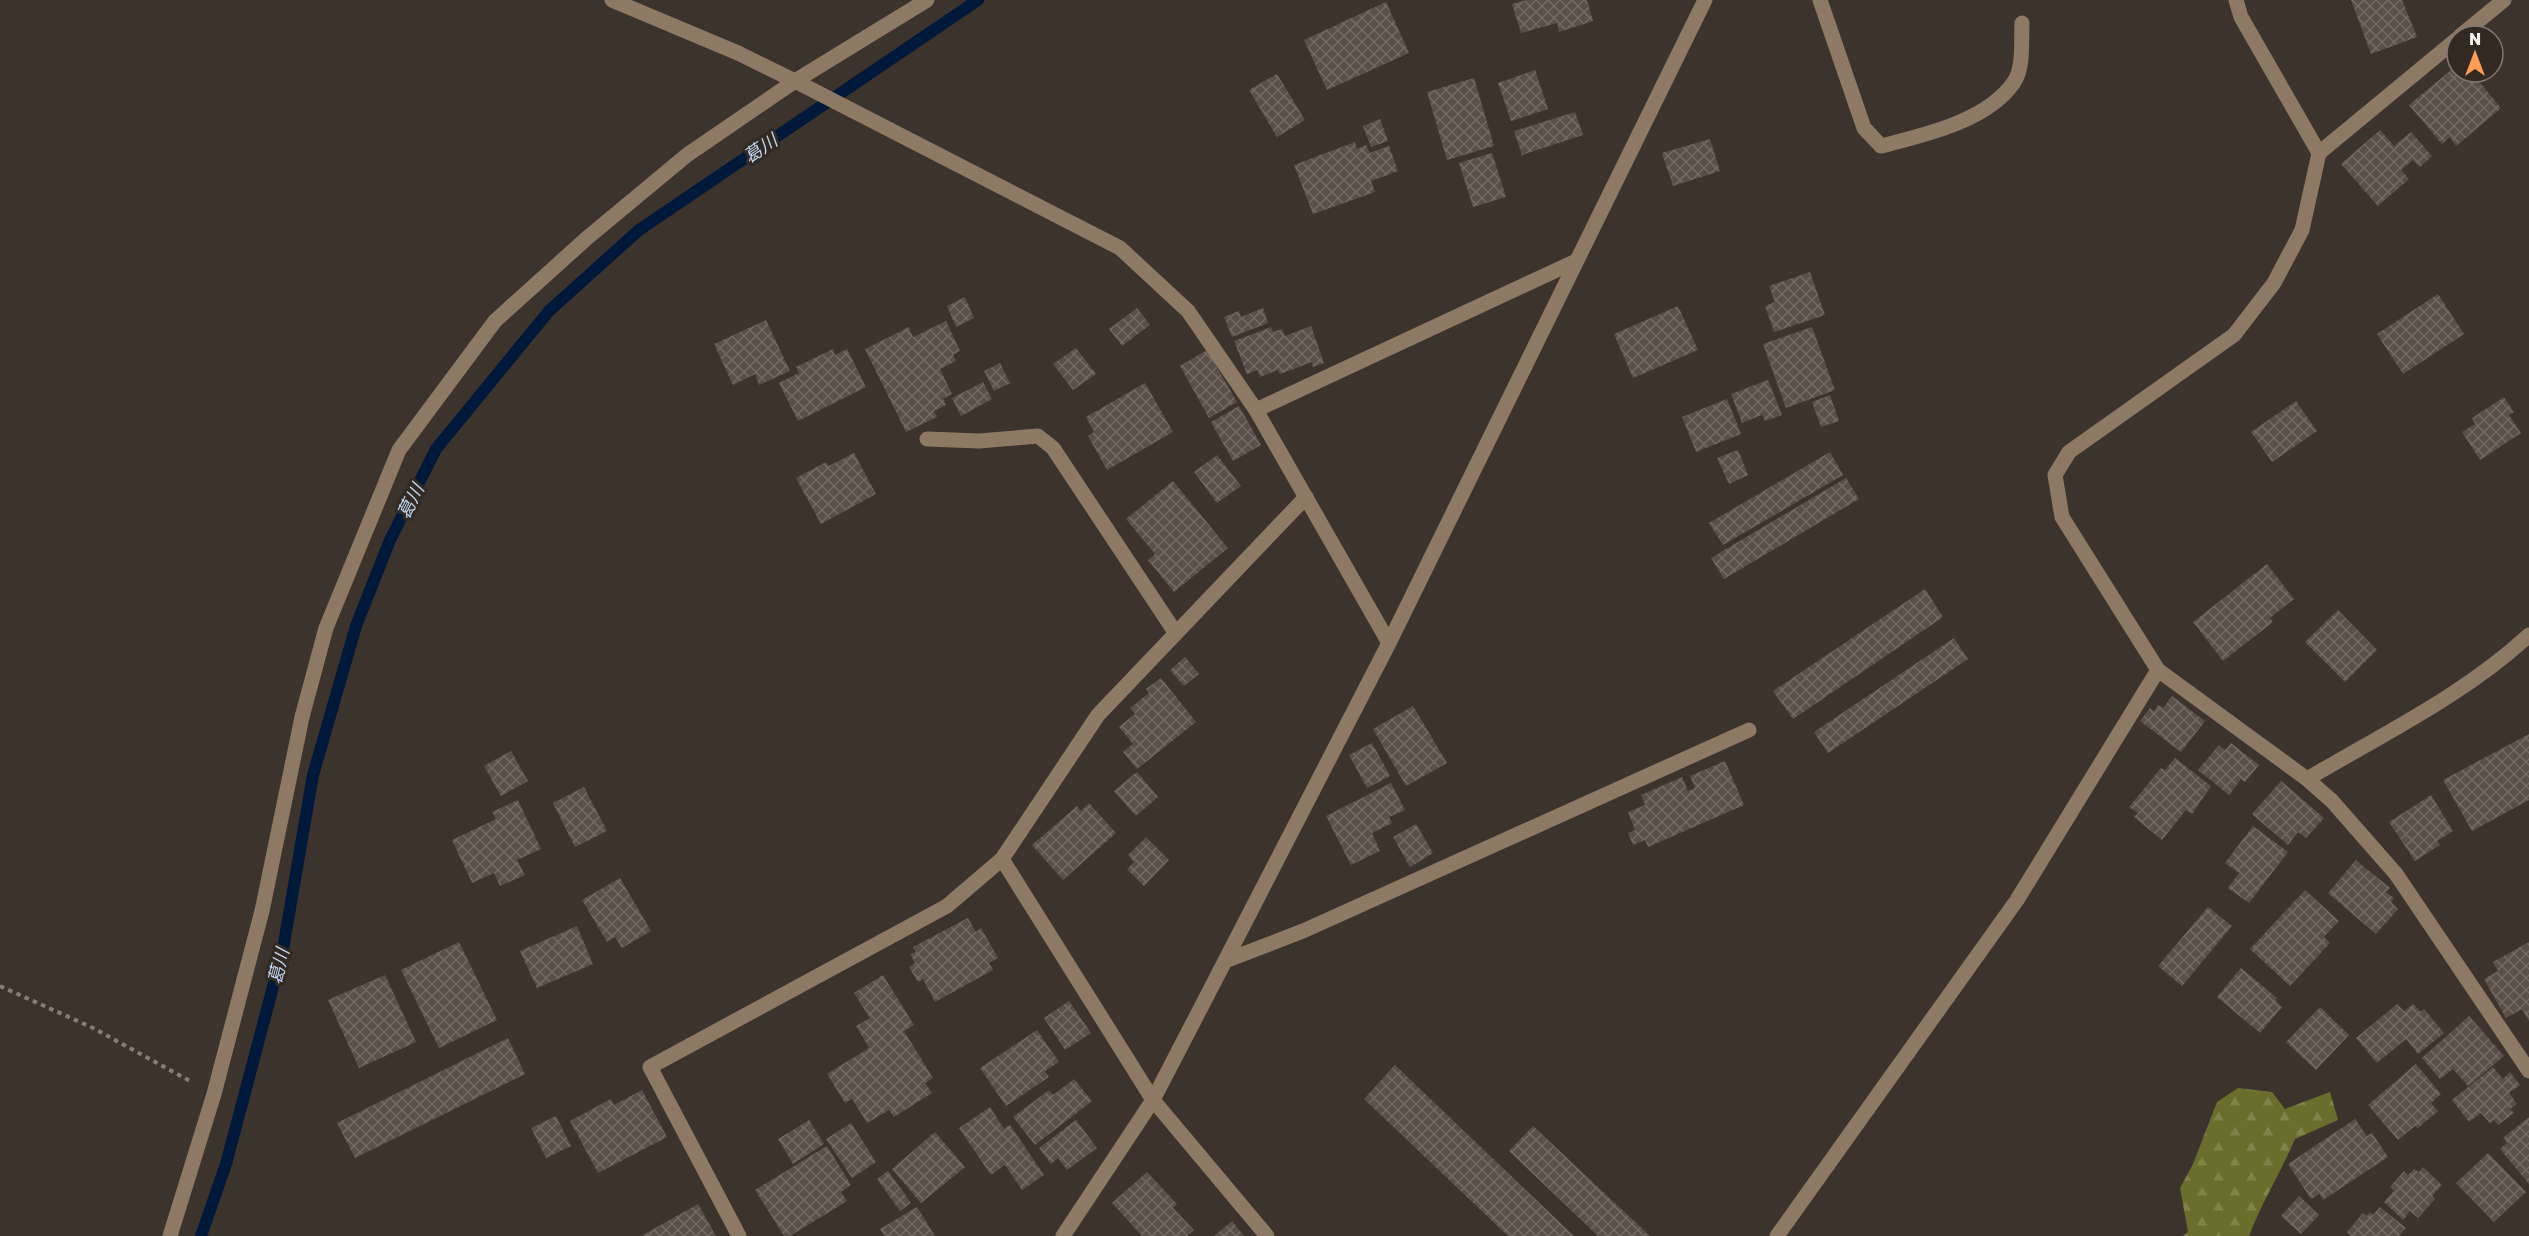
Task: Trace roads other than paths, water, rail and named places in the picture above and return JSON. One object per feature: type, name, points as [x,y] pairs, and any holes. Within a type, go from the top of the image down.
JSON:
[{"type":"street","points":[[612,0],[738,52],[1120,248],[1188,311],[1256,410],[1389,644]]},
{"type":"street","points":[[170,1236],[214,1094],[262,910],[302,717],[326,628],[399,450],[495,321],[587,238],[687,155],[795,81],[927,0]]},
{"type":"street","points":[[1063,1236],[1153,1100],[1226,962],[1389,644],[1574,262],[1705,0]]},
{"type":"street","points":[[1820,0],[1864,128],[1881,146],[1938,132],[1989,107],[2014,82],[2021,62],[2022,23]]},
{"type":"street","points":[[2236,0],[2241,17],[2319,153],[2302,230],[2274,283],[2234,335],[2069,452],[2055,475],[2062,517],[2158,670],[2307,778],[2332,801],[2396,874],[2529,1071]]},
{"type":"street","points":[[2475,24],[2504,0]]},
{"type":"street","points":[[2319,153],[2445,49]]},
{"type":"street","points":[[1256,410],[1574,262]]},
{"type":"street","points":[[927,439],[979,441],[1038,436],[1053,448],[1175,632]]},
{"type":"street","points":[[739,1236],[650,1067],[947,906],[1002,859],[1098,716],[1175,632],[1306,497]]},
{"type":"street","points":[[2307,778],[2465,687],[2499,663],[2529,635]]},
{"type":"street","points":[[1777,1236],[2018,900],[2158,670]]},
{"type":"street","points":[[1226,962],[1303,931],[1749,730]]},
{"type":"street","points":[[1002,859],[1153,1100],[1267,1236]]},
{"type":"waterway","name":"葛川","points":[[201,1236],[226,1164],[283,949],[313,775],[356,626],[390,540],[436,449],[549,311],[639,230],[978,0]]}]
